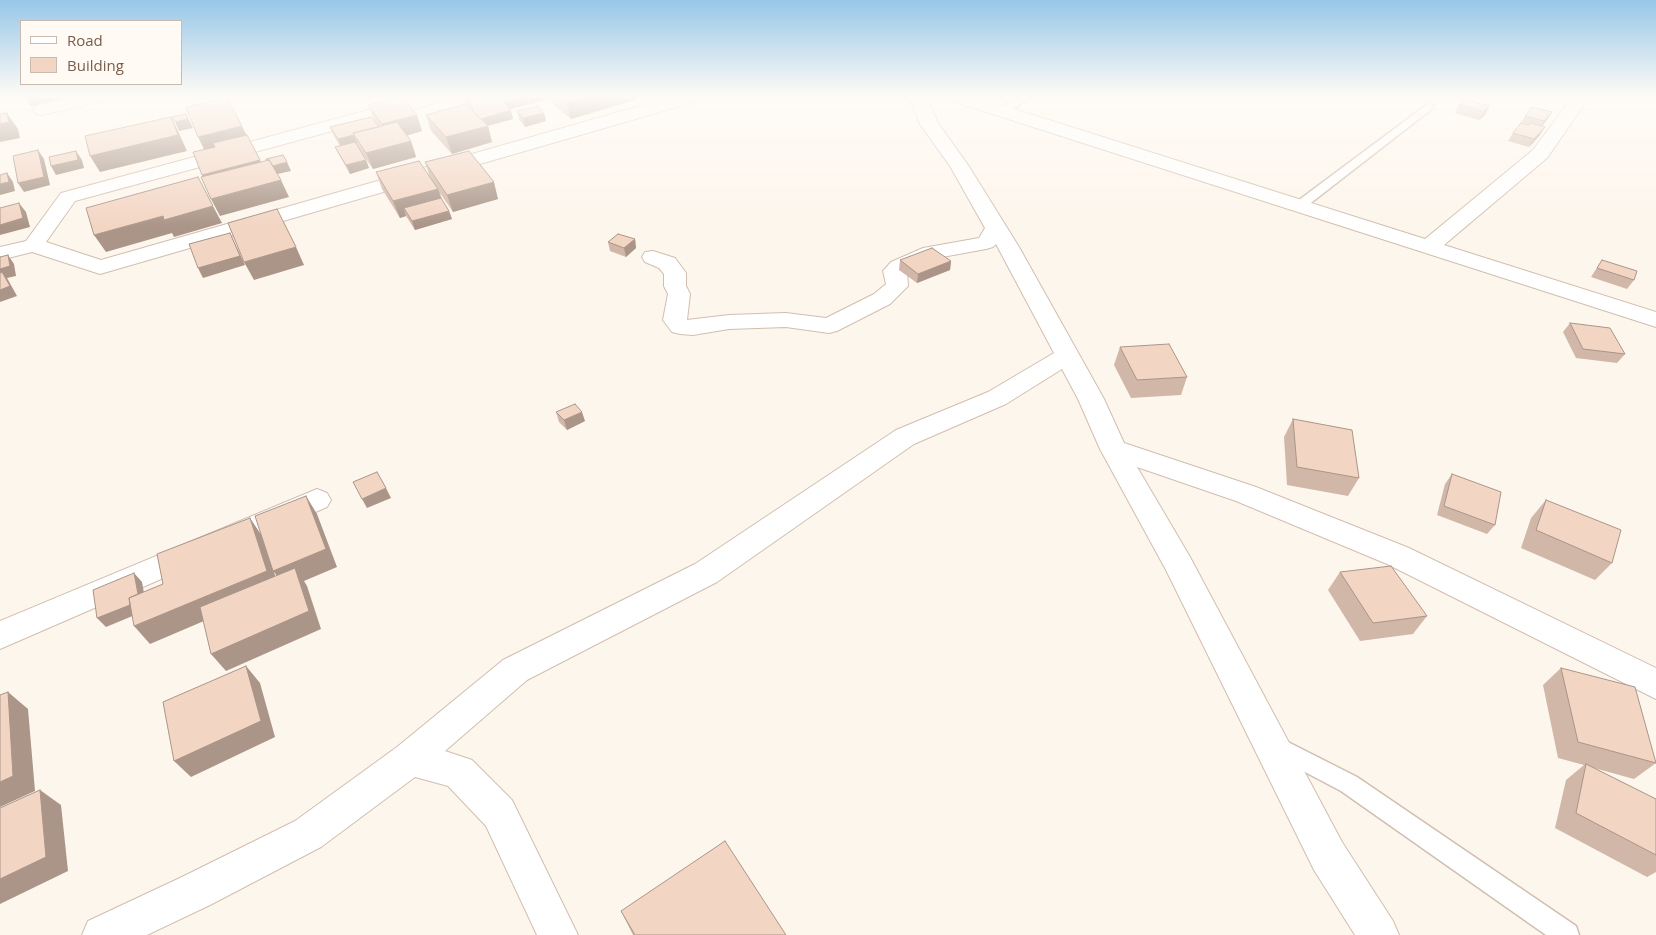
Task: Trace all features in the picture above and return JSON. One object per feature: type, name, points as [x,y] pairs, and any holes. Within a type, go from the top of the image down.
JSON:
[{"type":"street","points":[[33,245],[68,196],[278,140]]},
{"type":"street","points":[[0,254],[33,245],[100,267],[543,140]]},
{"type":"street","points":[[940,140],[959,165],[1008,247],[1091,399],[1113,449],[1179,566],[1328,856],[1379,935]]},
{"type":"street","points":[[1092,140],[1656,320]]},
{"type":"street","points":[[1428,248],[1540,154],[1550,140]]},
{"type":"street","points":[[653,257],[667,263],[675,274],[675,286],[679,294],[676,320],[680,327],[693,328],[728,322],[786,320],[829,326],[882,299],[897,286],[894,271],[899,267],[931,253],[986,243],[995,228]]},
{"type":"street","points":[[102,935],[196,891],[308,834],[410,759],[514,670],[706,573],[905,437],[997,398],[1067,355]]},
{"type":"street","points":[[1113,449],[1246,494],[1398,556],[1656,684]]},
{"type":"street","points":[[0,635],[317,500]]},
{"type":"street","points":[[410,759],[459,772],[498,813],[558,935]]},
{"type":"lane","points":[[1299,206],[1385,140]]},
{"type":"lane","points":[[1272,744],[1349,784],[1567,935]]},
{"type":"building","points":[[86,140],[159,140],[90,156]]},
{"type":"building","points":[[227,140],[249,140],[260,160],[202,175],[193,152],[215,147],[213,143]]},
{"type":"building","points":[[357,140],[411,141],[366,153]]},
{"type":"building","points":[[355,142],[366,160],[346,165],[335,147]]},
{"type":"building","points":[[38,150],[44,177],[18,183],[13,156]]},
{"type":"building","points":[[76,151],[78,160],[51,166],[49,157]]},
{"type":"building","points":[[469,151],[494,182],[447,195],[425,162]]},
{"type":"building","points":[[283,155],[287,162],[273,166],[269,160],[266,160],[266,159]]},
{"type":"building","points":[[269,160],[281,180],[211,199],[201,177]]},
{"type":"building","points":[[419,161],[438,189],[393,201],[376,172]]},
{"type":"building","points":[[7,173],[9,182],[0,184],[0,175]]},
{"type":"building","points":[[198,177],[213,206],[164,220],[163,216],[94,235],[86,208]]},
{"type":"building","points":[[441,198],[449,211],[412,221],[404,208]]},
{"type":"building","points":[[19,203],[23,218],[0,225],[0,208]]},
{"type":"building","points":[[277,209],[296,247],[244,262],[228,223]]},
{"type":"building","points":[[230,233],[240,256],[198,268],[189,244]]},
{"type":"building","points":[[618,234],[635,239],[624,248],[608,242]]},
{"type":"building","points":[[932,248],[951,261],[918,274],[900,260]]},
{"type":"building","points":[[8,255],[10,266],[0,269],[0,257]]},
{"type":"building","points":[[1602,260],[1637,271],[1634,280],[1597,268]]},
{"type":"building","points":[[2,272],[10,286],[0,290],[0,273]]},
{"type":"building","points":[[1570,323],[1610,328],[1625,354],[1583,349]]},
{"type":"building","points":[[1169,344],[1187,377],[1137,380],[1120,347]]},
{"type":"building","points":[[575,404],[582,412],[564,420],[556,412]]},
{"type":"building","points":[[1293,419],[1352,430],[1359,478],[1297,467]]},
{"type":"building","points":[[377,472],[386,488],[362,499],[353,482]]},
{"type":"building","points":[[1452,474],[1501,492],[1495,525],[1444,506]]},
{"type":"building","points":[[306,496],[326,549],[273,571],[255,516]]},
{"type":"building","points":[[1546,500],[1621,530],[1612,563],[1536,530]]},
{"type":"building","points":[[250,518],[267,571],[134,626],[129,598],[163,584],[157,554]]},
{"type":"building","points":[[1391,566],[1427,616],[1373,623],[1340,572]]},
{"type":"building","points":[[295,568],[309,611],[211,654],[200,607]]},
{"type":"building","points":[[134,573],[138,594],[129,598],[130,605],[97,618],[93,590]]},
{"type":"building","points":[[246,666],[261,721],[174,761],[163,702]]},
{"type":"building","points":[[1561,668],[1635,687],[1656,763],[1578,742]]},
{"type":"building","points":[[8,692],[13,776],[0,782],[0,695]]},
{"type":"building","points":[[1586,764],[1656,799],[1656,855],[1576,813]]},
{"type":"building","points":[[40,790],[46,857],[0,879],[0,808]]},
{"type":"building","points":[[725,841],[786,935],[635,935],[621,911]]}]
